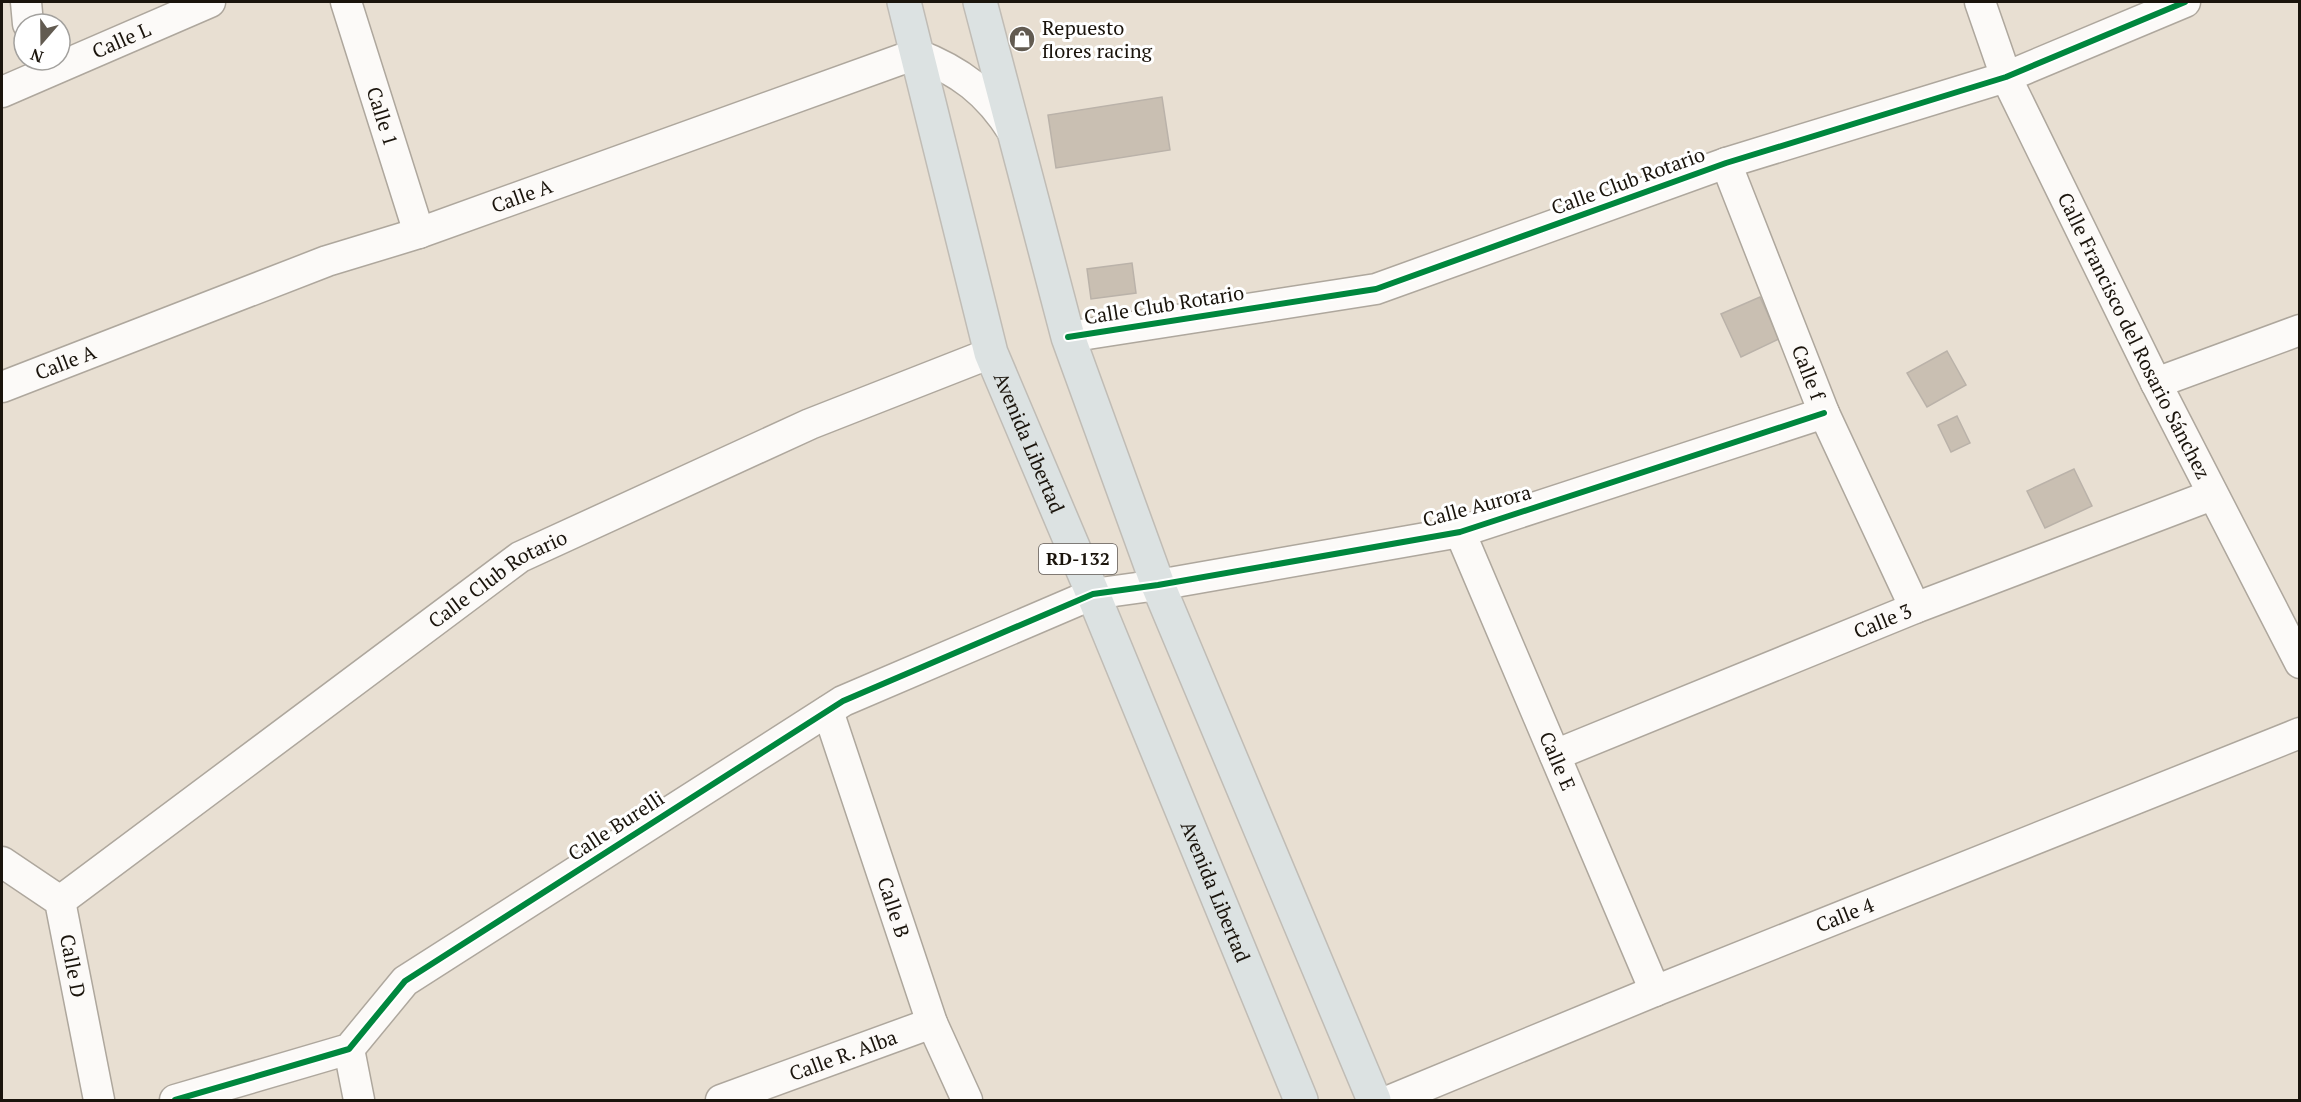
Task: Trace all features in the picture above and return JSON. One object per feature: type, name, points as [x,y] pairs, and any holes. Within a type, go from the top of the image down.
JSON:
[{"type":"main road","name":"Avenida Libertad","points":[[904,2],[991,354],[1094,594],[1301,1101]]},
{"type":"main road","name":"RD-132","points":[[980,2],[1068,336],[1158,585],[1374,1101]]},
{"type":"street","name":"Calle L","points":[[72,54],[210,2]]},
{"type":"street","name":"Calle 1","points":[[346,2],[419,233]]},
{"type":"street","name":"Calle Francisco del Rosario Sánchez","points":[[1980,2],[2006,77],[2212,495],[2300,663]]},
{"type":"street","name":"Calle Club Rotario","points":[[1068,336],[1376,289],[1726,164],[2006,77],[2185,2]]},
{"type":"street","name":"Calle A","points":[[2,387],[327,261],[419,233],[916,54]]},
{"type":"street","points":[[916,54],[957,72],[975,86],[991,101],[1016,138]]},
{"type":"street","name":"Calle L","points":[[2,92],[27,72]]},
{"type":"street","name":"Calle f","points":[[1726,164],[1824,413],[1916,608]]},
{"type":"street","points":[[2156,383],[2300,330]]},
{"type":"street","name":"Calle Club Rotario","points":[[60,901],[520,558],[810,424],[991,354]]},
{"type":"street","name":"Calle Aurora","points":[[1094,594],[1158,585],[1460,532],[1824,413]]},
{"type":"street","name":"Calle 3","points":[[1555,755],[1916,608],[2212,495]]},
{"type":"street","name":"Calle E","points":[[1460,532],[1655,991]]},
{"type":"street","name":"Calle Burelli","points":[[349,1049],[405,981],[843,701],[1094,594]]},
{"type":"street","name":"Calle B","points":[[828,711],[932,1023],[967,1101]]},
{"type":"street","name":"Calle 4","points":[[1391,1101],[1655,991],[2300,733]]},
{"type":"street","points":[[2,862],[60,901]]},
{"type":"street","name":"Calle D","points":[[60,901],[99,1101]]},
{"type":"street","name":"Calle R. Alba","points":[[722,1101],[932,1023]]},
{"type":"street","points":[[175,1101],[349,1049],[358,1101]]},
{"type":"building","points":[[1162,97],[1170,150],[1056,168],[1048,115]]},
{"type":"building","points":[[1132,263],[1136,293],[1091,299],[1087,269]]},
{"type":"building","points":[[1760,297],[1779,339],[1741,357],[1721,314]]},
{"type":"building","points":[[1947,351],[1966,385],[1927,407],[1907,373]]},
{"type":"building","points":[[1957,416],[1970,443],[1951,452],[1938,425]]},
{"type":"building","points":[[2074,469],[2092,506],[2045,528],[2027,491]]},
{"type":"cycle path","points":[[1068,337],[1376,289],[1726,163],[2006,77],[2185,2]]},
{"type":"cycle path","points":[[175,1100],[349,1049],[405,981],[843,701],[1093,594],[1158,585],[1460,532],[1824,413]]},
{"type":"place","name":"Repuesto flores racing","points":[[1022,39]]}]
